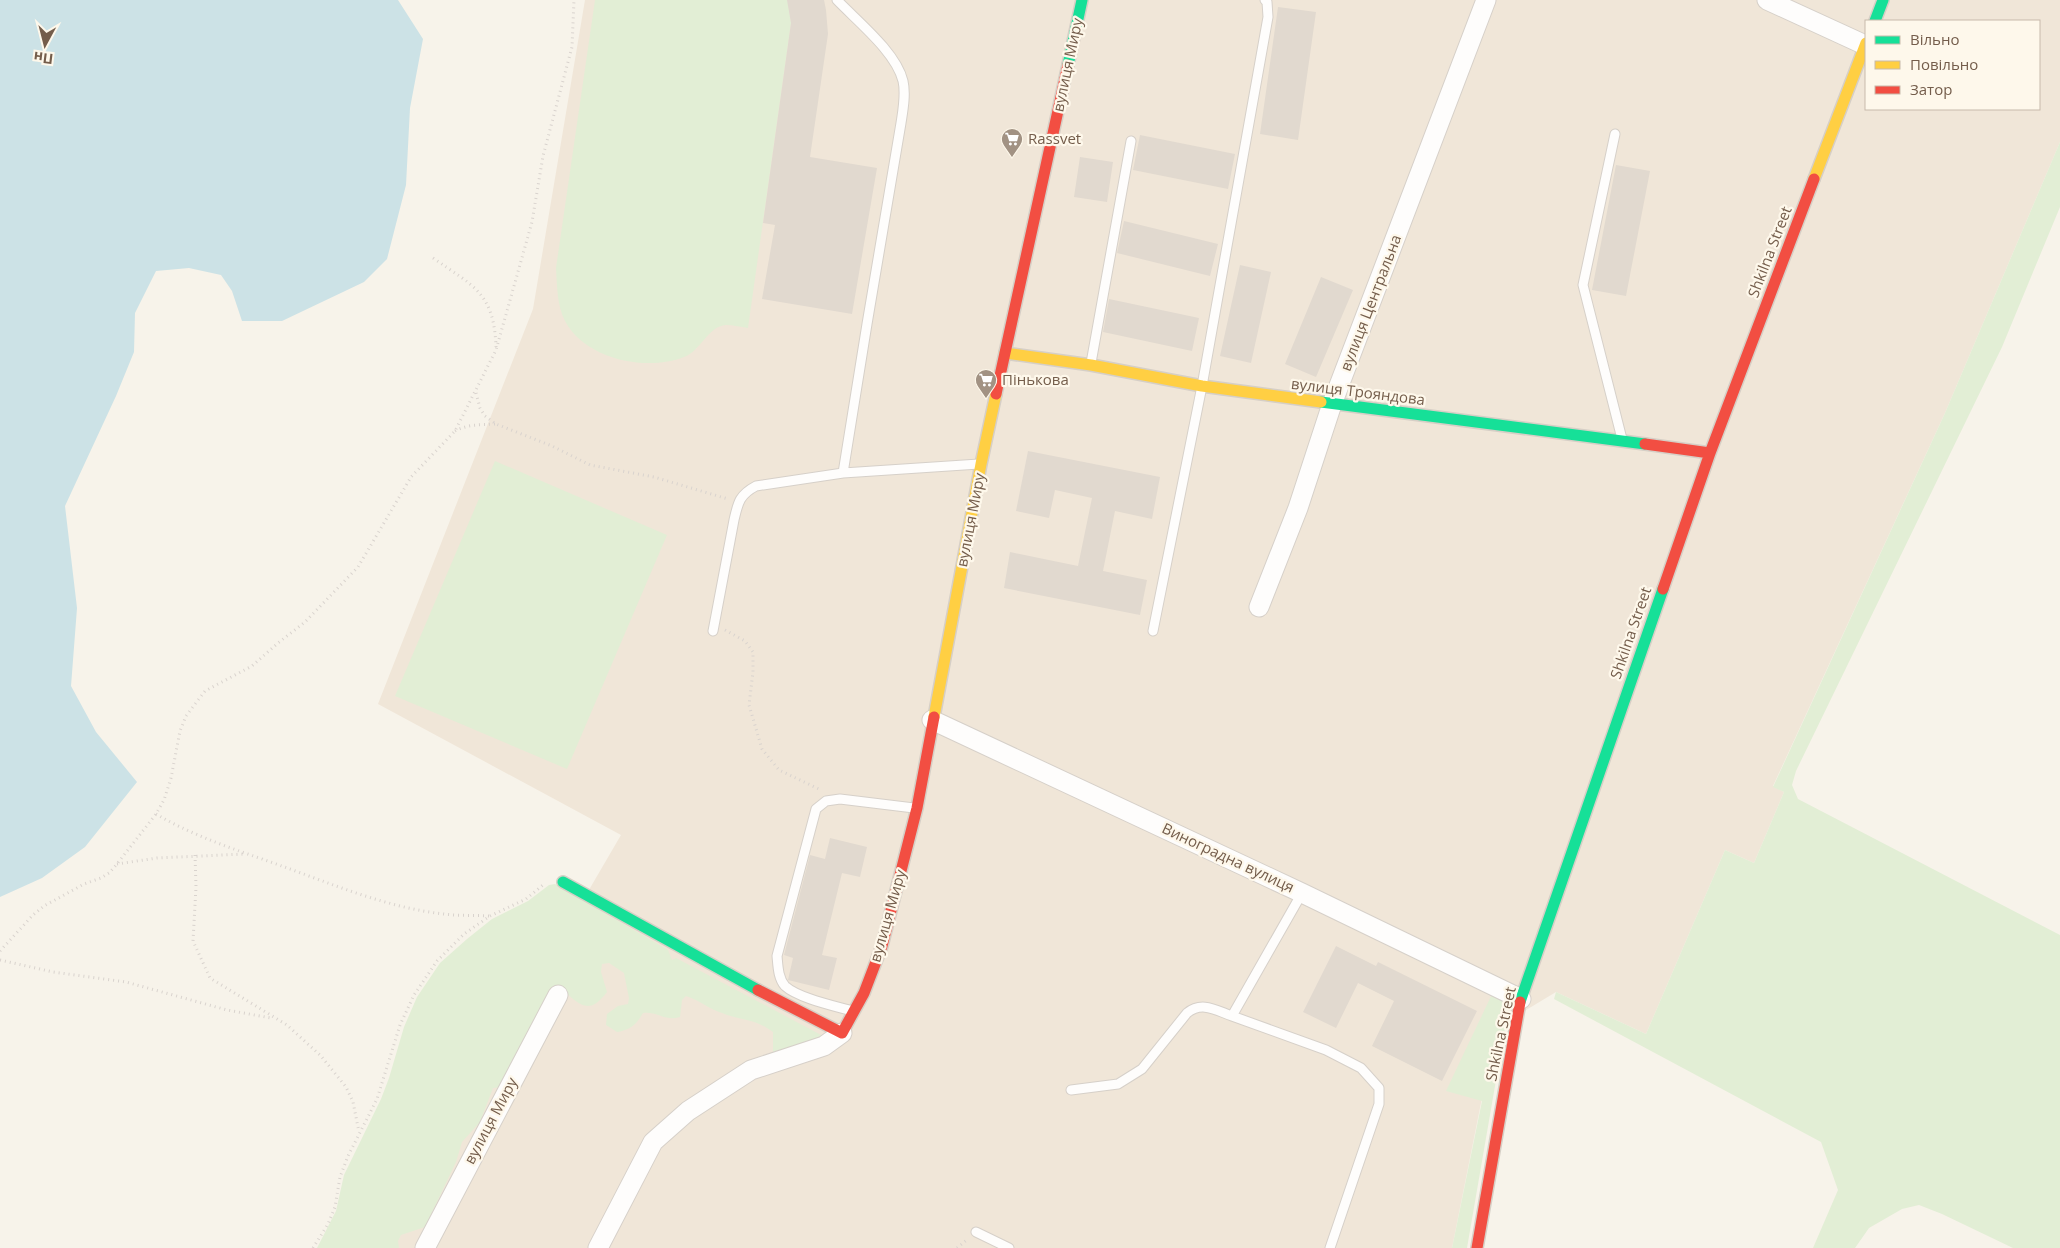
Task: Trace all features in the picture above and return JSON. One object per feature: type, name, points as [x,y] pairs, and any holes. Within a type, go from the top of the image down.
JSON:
[{"type":"street","name":"вулиця Миру","points":[[598,1248],[653,1142],[688,1111],[751,1070],[824,1046],[842,1033],[864,993],[882,946],[917,808],[981,464],[1082,0]]},
{"type":"street","name":"вулиця Центральна","points":[[1259,608],[1298,508],[1332,404],[1486,0]]},
{"type":"street","points":[[1767,0],[1865,44]]},
{"type":"street","points":[[1875,20],[1883,0]]},
{"type":"street","name":"Shkilna Street","points":[[1476,1248],[1521,999],[1710,453],[1865,47]]},
{"type":"street","name":"вулиця Трояндова","points":[[1005,353],[1091,365],[1202,386],[1710,453]]},
{"type":"street","name":"Виноградна вулиця","points":[[932,720],[1302,893],[1521,999]]},
{"type":"street","points":[[563,882],[800,1013],[842,1033]]},
{"type":"street","name":"вулиця Миру","points":[[425,1248],[558,995]]},
{"type":"lane","points":[[837,0],[882,46],[899,68],[904,96],[843,473]]},
{"type":"lane","points":[[1153,630],[1202,386],[1268,17],[1267,2],[1265,0]]},
{"type":"lane","points":[[1615,134],[1583,285],[1623,441]]},
{"type":"lane","points":[[1091,365],[1131,141]]},
{"type":"lane","points":[[713,631],[738,502],[745,492],[756,486],[843,473],[981,464]]},
{"type":"lane","points":[[854,1012],[804,997],[785,986],[778,973],[777,956],[816,809],[826,801],[840,799],[917,808]]},
{"type":"lane","points":[[1232,1016],[1302,893]]},
{"type":"lane","points":[[1071,1090],[1118,1084],[1142,1069],[1187,1013],[1195,1007],[1208,1007],[1326,1050],[1361,1068],[1379,1088],[1379,1104],[1330,1248]]},
{"type":"lane","points":[[976,1232],[1009,1248]]},
{"type":"path","points":[[0,951],[33,915],[44,906],[84,884],[101,878],[109,873],[117,864],[156,814],[168,790],[180,731],[186,716],[205,691],[252,666],[278,642],[305,622],[351,576],[411,477],[455,431],[476,393],[496,350],[532,222],[543,156],[572,47],[574,0]]},
{"type":"path","points":[[433,258],[483,295],[494,321],[496,350]]},
{"type":"path","points":[[476,393],[480,408],[496,424],[552,446],[590,465],[654,477],[738,502]]},
{"type":"path","points":[[455,431],[464,426],[496,424]]},
{"type":"path","points":[[716,617],[727,632],[744,641],[753,652],[754,672],[750,705],[762,749],[779,770],[840,799]]},
{"type":"path","points":[[156,814],[188,831],[248,854],[400,905],[444,914],[490,916]]},
{"type":"path","points":[[117,864],[150,858],[248,854]]},
{"type":"path","points":[[194,855],[196,887],[193,942],[210,978],[298,1035],[334,1071],[346,1087],[353,1102],[360,1133]]},
{"type":"path","points":[[314,1248],[328,1224],[334,1207],[340,1177],[377,1099],[400,1025],[414,995],[437,961],[464,934],[490,916],[526,899],[547,882],[563,882]]},
{"type":"path","points":[[0,960],[53,972],[126,982],[218,1008],[274,1018]]},
{"type":"shaded area","points":[[0,0],[398,0],[423,39],[410,108],[406,185],[387,259],[364,282],[282,321],[242,321],[232,291],[221,275],[189,268],[156,271],[135,313],[134,352],[116,396],[65,506],[77,608],[71,686],[96,732],[137,782],[85,847],[42,878],[0,897]]},
{"type":"shaded area","points":[[585,0],[2060,0],[2060,142],[1945,413],[1773,786],[1784,792],[1754,863],[1725,850],[1646,1034],[1556,992],[1496,1028],[1452,1248],[380,1248],[621,835],[378,704],[533,309]]},
{"type":"green space","points":[[595,0],[787,0],[788,2],[791,23],[748,328],[729,325],[720,326],[709,334],[690,354],[669,361],[635,362],[601,353],[587,345],[574,334],[562,315],[559,302],[556,268]]},
{"type":"green space","points":[[2060,142],[2060,207],[2002,347],[1796,771],[1792,785],[1798,799],[2060,935],[2060,1248],[2013,1248],[1919,1205],[1902,1209],[1869,1228],[1855,1248],[1813,1248],[1838,1190],[1821,1142],[1554,999],[1556,992],[1646,1034],[1725,850],[1754,863],[1784,792],[1773,787],[1945,413]]},
{"type":"green space","points":[[495,461],[667,535],[567,769],[395,696]]},
{"type":"green space","points":[[555,884],[668,950],[672,960],[676,958],[825,1037],[773,1053],[773,1032],[766,1027],[729,1016],[686,996],[682,1000],[680,1017],[670,1018],[653,1013],[643,1013],[632,1026],[617,1032],[606,1025],[607,1014],[618,1006],[628,1004],[629,998],[624,973],[609,963],[602,964],[601,972],[607,992],[601,999],[595,1004],[585,1006],[563,990],[501,1087],[493,1088],[480,1122],[462,1142],[456,1162],[425,1227],[401,1235],[398,1241],[399,1248],[317,1248],[336,1211],[344,1175],[381,1099],[404,1027],[417,997],[440,963],[467,939],[492,919],[528,901],[549,885]]},
{"type":"green space","points":[[1493,992],[1509,1005],[1467,1248],[1452,1248],[1482,1101],[1446,1091]]},
{"type":"building","points":[[787,0],[824,0],[826,10],[828,34],[810,157],[877,168],[852,314],[762,299],[775,225],[763,223],[791,23]]},
{"type":"building","points":[[1278,7],[1316,12],[1298,140],[1260,134]]},
{"type":"building","points":[[1140,135],[1235,154],[1228,189],[1133,170]]},
{"type":"building","points":[[1080,157],[1113,162],[1107,202],[1074,197]]},
{"type":"building","points":[[1616,165],[1650,171],[1626,296],[1592,290]]},
{"type":"building","points":[[1124,221],[1218,244],[1210,276],[1117,253]]},
{"type":"building","points":[[1240,265],[1271,272],[1251,363],[1220,356]]},
{"type":"building","points":[[1321,277],[1353,290],[1316,377],[1285,364]]},
{"type":"building","points":[[1109,299],[1199,318],[1192,351],[1103,332]]},
{"type":"building","points":[[1028,451],[1160,477],[1152,519],[1115,511],[1103,571],[1147,580],[1140,615],[1004,588],[1010,552],[1078,566],[1092,498],[1055,490],[1049,518],[1016,511]]},
{"type":"building","points":[[830,838],[867,847],[860,877],[842,873],[822,955],[837,958],[829,990],[788,980],[793,958],[784,955],[810,855],[825,859]]},
{"type":"building","points":[[1336,946],[1376,966],[1378,962],[1477,1011],[1442,1081],[1372,1046],[1394,1001],[1358,983],[1336,1028],[1303,1012]]},
{"type":"traffic: fast","points":[[1068,65],[1082,0]]},
{"type":"traffic: fast","points":[[1875,20],[1883,0]]},
{"type":"traffic: fast","points":[[1321,402],[1645,444]]},
{"type":"traffic: fast","points":[[1520,1002],[1663,589]]},
{"type":"traffic: fast","points":[[563,882],[758,990]]},
{"type":"traffic: slow","points":[[1814,179],[1865,46]]},
{"type":"traffic: slow","points":[[1005,353],[1091,365],[1202,386],[1321,402]]},
{"type":"traffic: slow","points":[[934,717],[981,464],[996,394]]},
{"type":"traffic: jam","points":[[996,394],[1068,65]]},
{"type":"traffic: jam","points":[[1663,589],[1710,453],[1814,179]]},
{"type":"traffic: jam","points":[[1645,444],[1710,453]]},
{"type":"traffic: jam","points":[[758,990],[842,1033],[864,993],[882,946],[917,808],[934,717]]},
{"type":"traffic: jam","points":[[1477,1248],[1520,1002]]},
{"type":"place","name":"Rassvet","points":[[1012,158]]},
{"type":"place","name":"Пінькова","points":[[986,399]]}]
